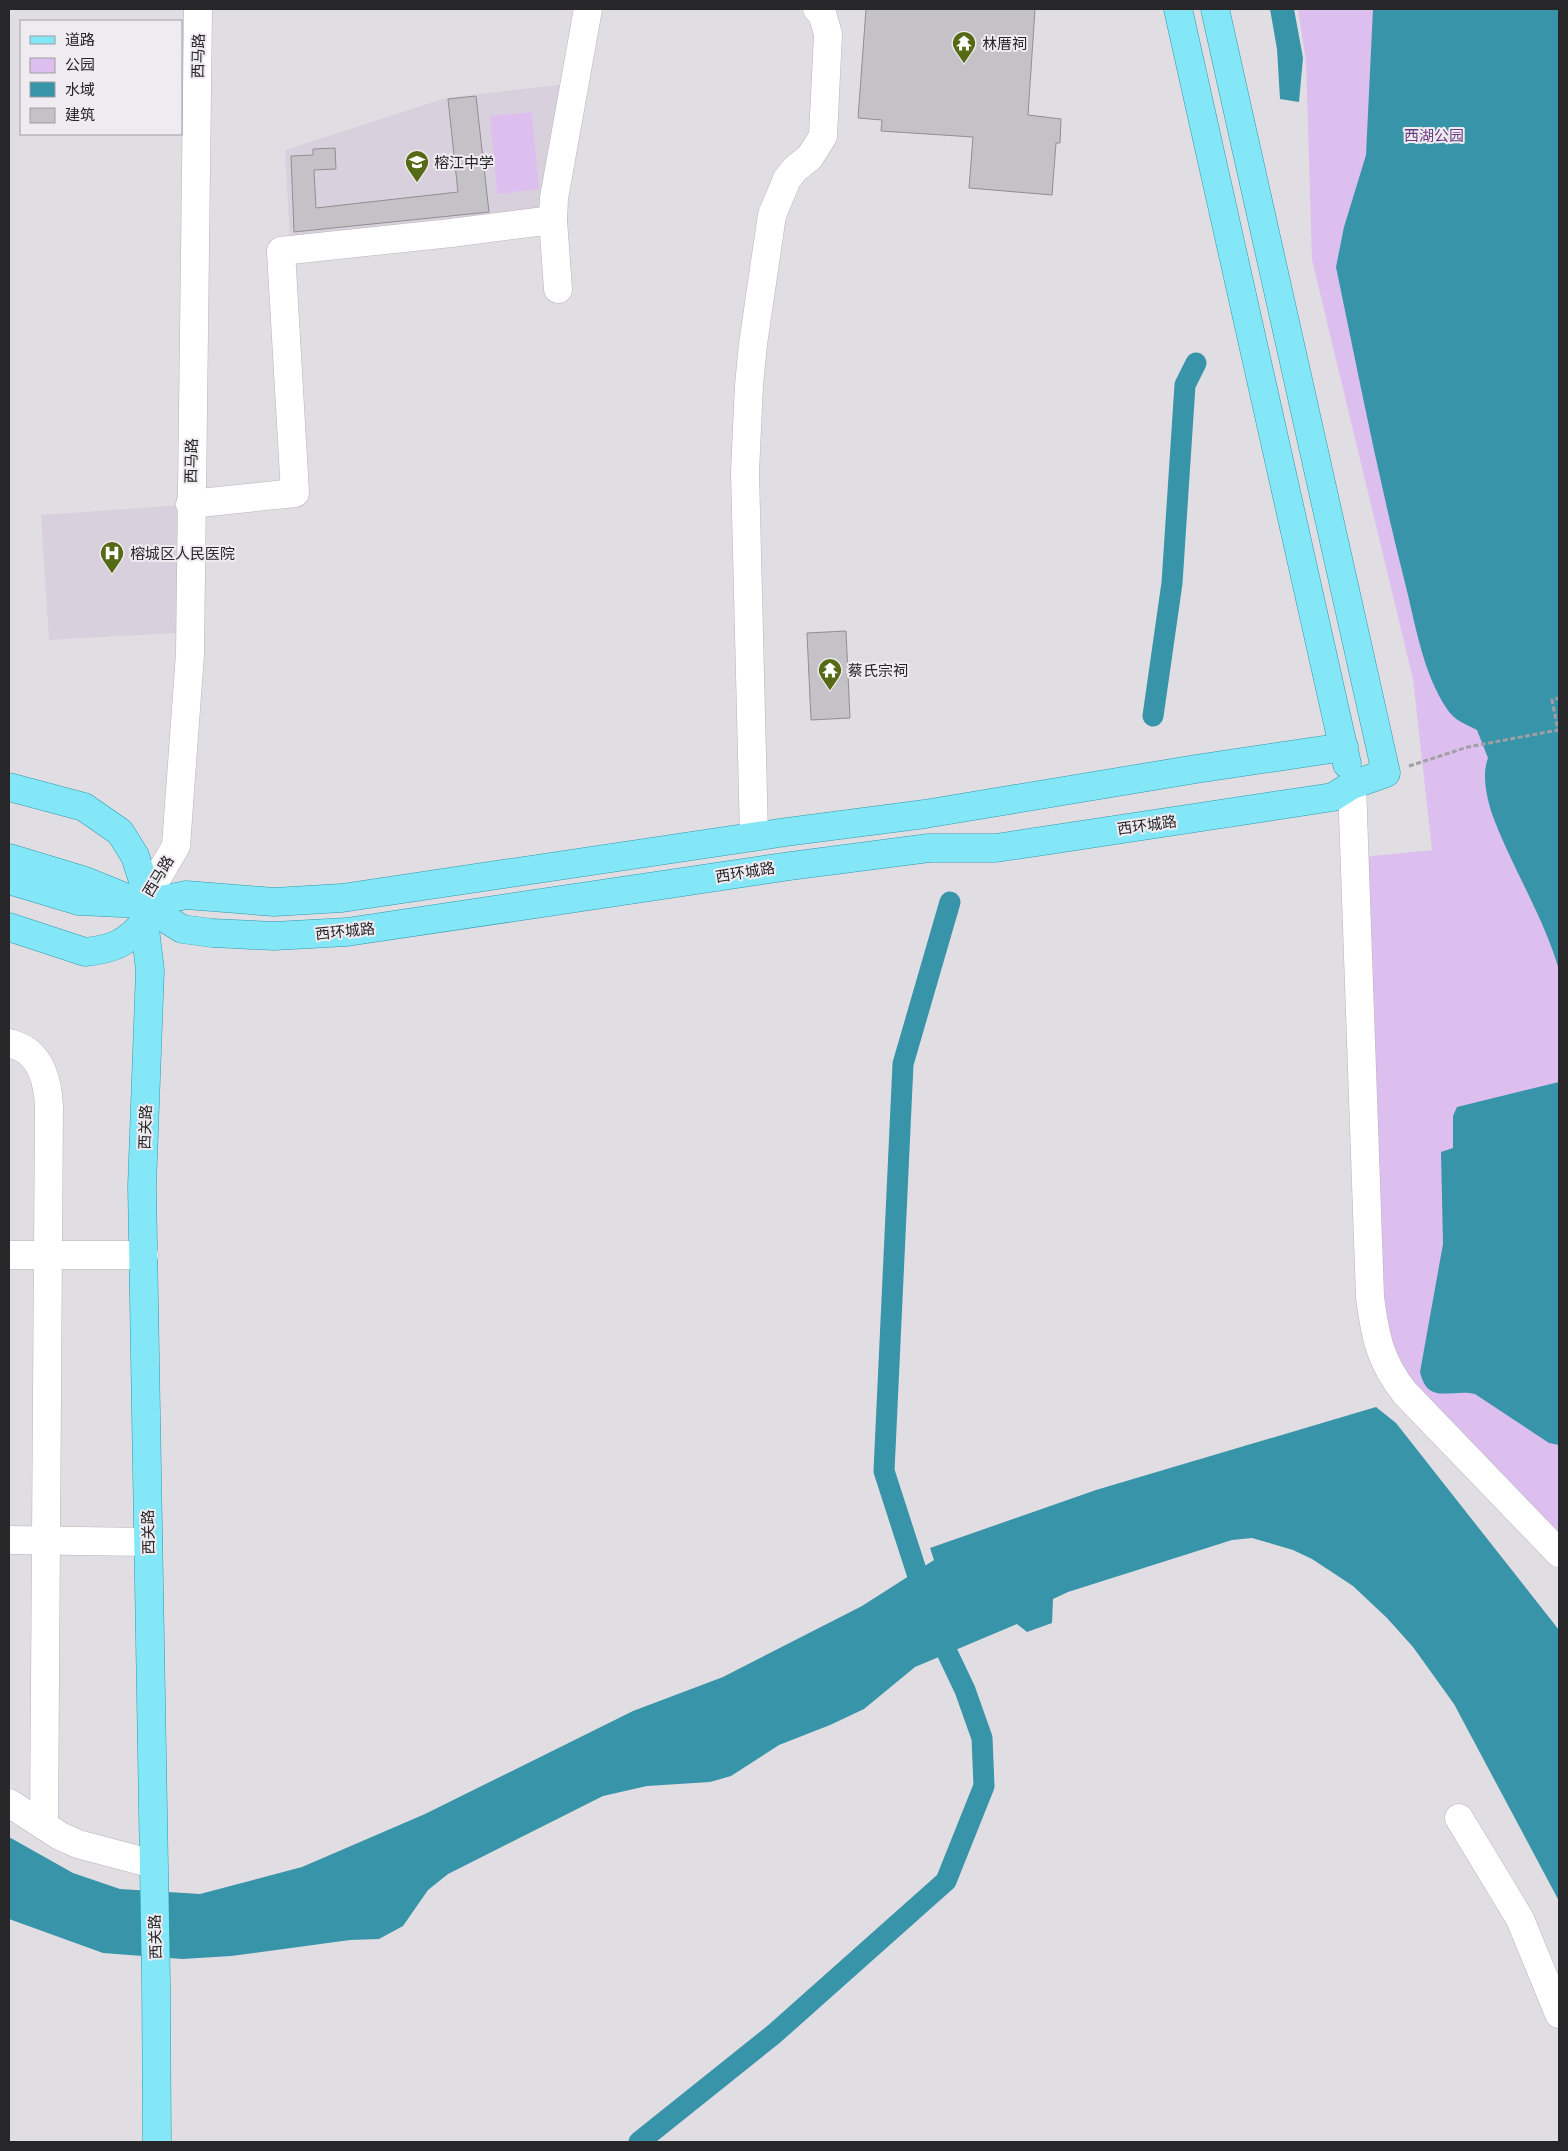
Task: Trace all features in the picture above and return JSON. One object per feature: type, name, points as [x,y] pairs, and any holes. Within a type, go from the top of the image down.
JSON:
[{"type":"main road","points":[[1178,9],[1352,784]]},
{"type":"main road","points":[[1216,9],[1386,773]]},
{"type":"main road","name":"西环城路","points":[[9,880],[79,901],[143,913],[186,895],[274,902],[342,898],[754,836],[925,814],[1186,770],[1344,747]]},
{"type":"main road","name":"西环城路","points":[[9,858],[85,881],[143,913],[182,929],[212,933],[274,936],[347,932],[800,864],[929,848],[1006,846],[1333,797],[1352,784],[1386,773]]},
{"type":"main road","name":"西关路","points":[[9,787],[84,807],[120,832],[135,856],[144,884],[143,913],[150,970],[142,1186],[156,1981],[157,2142]]},
{"type":"main road","points":[[9,927],[84,952],[104,949],[131,938],[143,913]]},
{"type":"street","name":"西马路","points":[[143,913],[176,846],[190,654],[190,504],[198,9]]},
{"type":"street","points":[[558,289],[552,220],[560,160],[588,9]]},
{"type":"street","points":[[754,836],[746,472],[752,344],[772,215],[787,179],[795,169],[810,157],[823,136],[828,34],[822,13],[817,9]]},
{"type":"street","points":[[190,504],[295,493],[281,251],[552,220]]},
{"type":"street","points":[[1352,784],[1370,1298],[1378,1346],[1388,1370],[1405,1393],[1559,1553]]},
{"type":"street","points":[[9,1043],[27,1050],[34,1058],[44,1078],[48,1092],[44,1826]]},
{"type":"street","points":[[9,1255],[144,1255]]},
{"type":"street","points":[[9,1540],[148,1542]]},
{"type":"street","points":[[9,1803],[60,1836],[153,1872]]},
{"type":"street","points":[[1458,1818],[1520,1919],[1559,2014]]},
{"type":"path","points":[[1386,773],[1468,748],[1558,730],[1552,700],[1559,698]]},
{"type":"shaded area","name":"榕江中学","points":[[566,84],[540,217],[290,240],[285,150],[446,98]]},
{"type":"shaded area","name":"榕城区人民医院","points":[[181,505],[177,633],[49,640],[41,515]]},
{"type":"green space","name":"西湖公园","points":[[1298,9],[1559,9],[1559,1543],[1394,1370],[1375,1303],[1363,857],[1432,850],[1413,679],[1312,260],[1306,61]]},
{"type":"green space","points":[[532,112],[539,189],[497,194],[490,116]]},
{"type":"water","points":[[1270,9],[1294,9],[1303,58],[1299,102],[1280,99],[1277,49]]},
{"type":"water","points":[[1373,9],[1559,9],[1559,970],[1544,929],[1507,851],[1491,811],[1485,784],[1488,758],[1477,730],[1450,713],[1439,695],[1426,665],[1387,507],[1336,267],[1344,227],[1366,155]]},
{"type":"water","points":[[1559,1082],[1559,1445],[1549,1443],[1475,1394],[1442,1394],[1429,1389],[1420,1372],[1443,1244],[1441,1152],[1453,1148],[1453,1116],[1457,1107]]},
{"type":"water","points":[[1376,1407],[1396,1423],[1559,1630],[1559,1901],[1454,1704],[1413,1647],[1387,1618],[1353,1586],[1312,1559],[1293,1550],[1252,1538],[1232,1540],[1068,1592],[1053,1599],[1052,1623],[1027,1632],[1017,1624],[915,1667],[864,1709],[779,1745],[731,1776],[710,1782],[647,1786],[603,1796],[448,1874],[428,1890],[403,1926],[379,1939],[350,1940],[231,1956],[182,1959],[103,1953],[9,1919],[9,1837],[73,1873],[120,1889],[200,1894],[302,1867],[425,1814],[633,1711],[723,1677],[862,1606],[934,1560],[930,1548],[1096,1490]]},
{"type":"building","name":"林厝祠","points":[[866,9],[1035,9],[1028,115],[1061,119],[1060,143],[1056,143],[1052,195],[969,188],[973,137],[881,131],[882,120],[858,118]]},
{"type":"building","points":[[476,96],[489,212],[294,232],[291,156],[313,155],[313,149],[335,148],[336,169],[314,170],[316,208],[458,192],[448,99]]},
{"type":"building","name":"蔡氏宗祠","points":[[846,631],[850,718],[811,720],[807,633]]},
{"type":"waterway","points":[[1153,716],[1172,583],[1185,385],[1196,363]]},
{"type":"waterway","points":[[925,1598],[884,1471],[903,1064],[950,902]]},
{"type":"waterway","points":[[639,2142],[774,2034],[946,1881],[984,1786],[982,1738],[965,1690],[936,1629]]},
{"type":"place","name":"林厝祠","points":[[964,64]]},
{"type":"place","name":"榕江中学","points":[[417,183]]},
{"type":"place","name":"榕城区人民医院","points":[[112,574]]},
{"type":"place","name":"蔡氏宗祠","points":[[830,691]]}]
